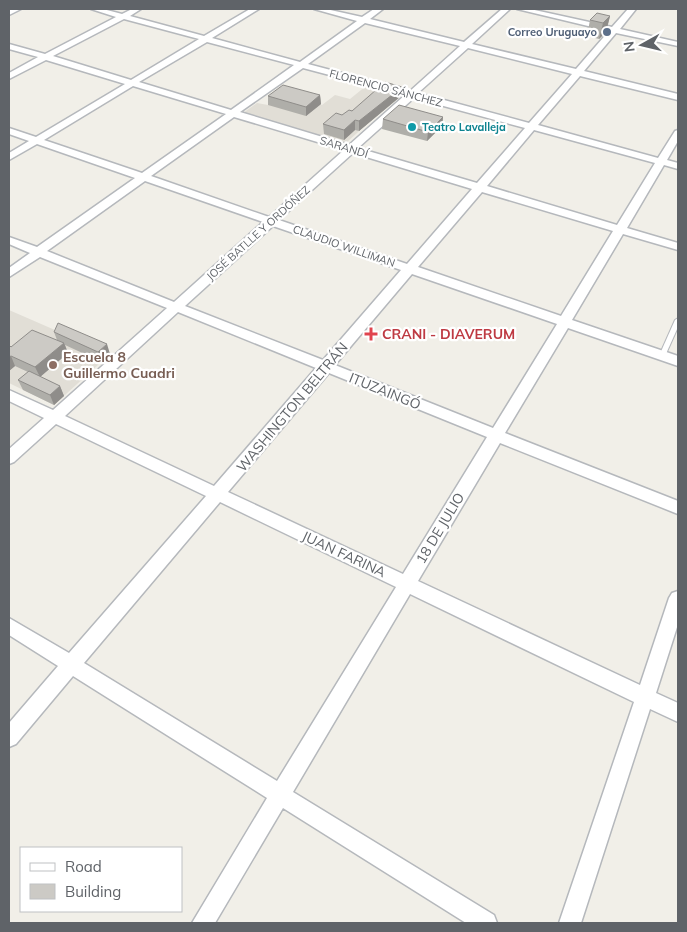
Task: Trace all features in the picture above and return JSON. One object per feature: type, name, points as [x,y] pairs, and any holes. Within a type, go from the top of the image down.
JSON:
[{"type":"street","points":[[9,13],[17,9]]},
{"type":"street","name":"FLORENCIO SÁNCHEZ","points":[[95,9],[678,166]]},
{"type":"street","points":[[9,76],[137,9]]},
{"type":"street","points":[[9,157],[255,9]]},
{"type":"street","points":[[318,9],[678,97]]},
{"type":"street","points":[[9,273],[379,9]]},
{"type":"street","name":"JOSÉ BATLLE Y ORDÓÑEZ","points":[[9,458],[506,9]]},
{"type":"street","points":[[521,9],[678,44]]},
{"type":"street","name":"WASHINGTON BELTRÁN","points":[[9,737],[632,9]]},
{"type":"street","name":"SARANDÍ","points":[[9,46],[678,247]]},
{"type":"street","name":"CLAUDIO WILLIMAN","points":[[9,131],[678,361]]},
{"type":"street","name":"18 DE JULIO","points":[[202,923],[678,133]]},
{"type":"street","name":"ITUZAINGÓ","points":[[9,240],[678,508]]},
{"type":"street","name":"JUAN FARINA","points":[[9,395],[678,713]]},
{"type":"street","points":[[570,923],[678,598]]},
{"type":"street","points":[[9,626],[486,923]]},
{"type":"lane","points":[[662,356],[678,320]]},
{"type":"shaded area","points":[[366,86],[401,97],[395,99],[347,142],[340,143],[243,113],[257,103],[268,105],[284,94],[322,105],[335,95],[350,99]]},
{"type":"shaded area","points":[[9,310],[110,354],[54,405],[9,383]]},
{"type":"building","points":[[597,13],[610,16],[603,23],[590,20]]},
{"type":"building","points":[[385,82],[402,87],[359,121],[355,120],[344,130],[323,124],[336,113],[342,115],[349,110],[352,111]]},
{"type":"building","points":[[283,85],[320,95],[306,107],[268,96]]},
{"type":"building","points":[[399,105],[443,117],[428,132],[383,119]]},
{"type":"building","points":[[58,323],[107,344],[98,352],[54,332]]},
{"type":"building","points":[[32,330],[64,343],[35,367],[11,356],[9,357],[9,345],[11,347]]},
{"type":"building","points":[[29,371],[60,386],[50,395],[18,380]]},
{"type":"place","name":"Correo Uruguayo","points":[[607,32]]},
{"type":"place","name":"Teatro Lavalleja","points":[[412,127]]},
{"type":"place","name":"CRANI - DIAVERUM","points":[[371,334]]},
{"type":"place","name":"Escuela 8 Guillermo Cuadri","points":[[53,365]]}]
